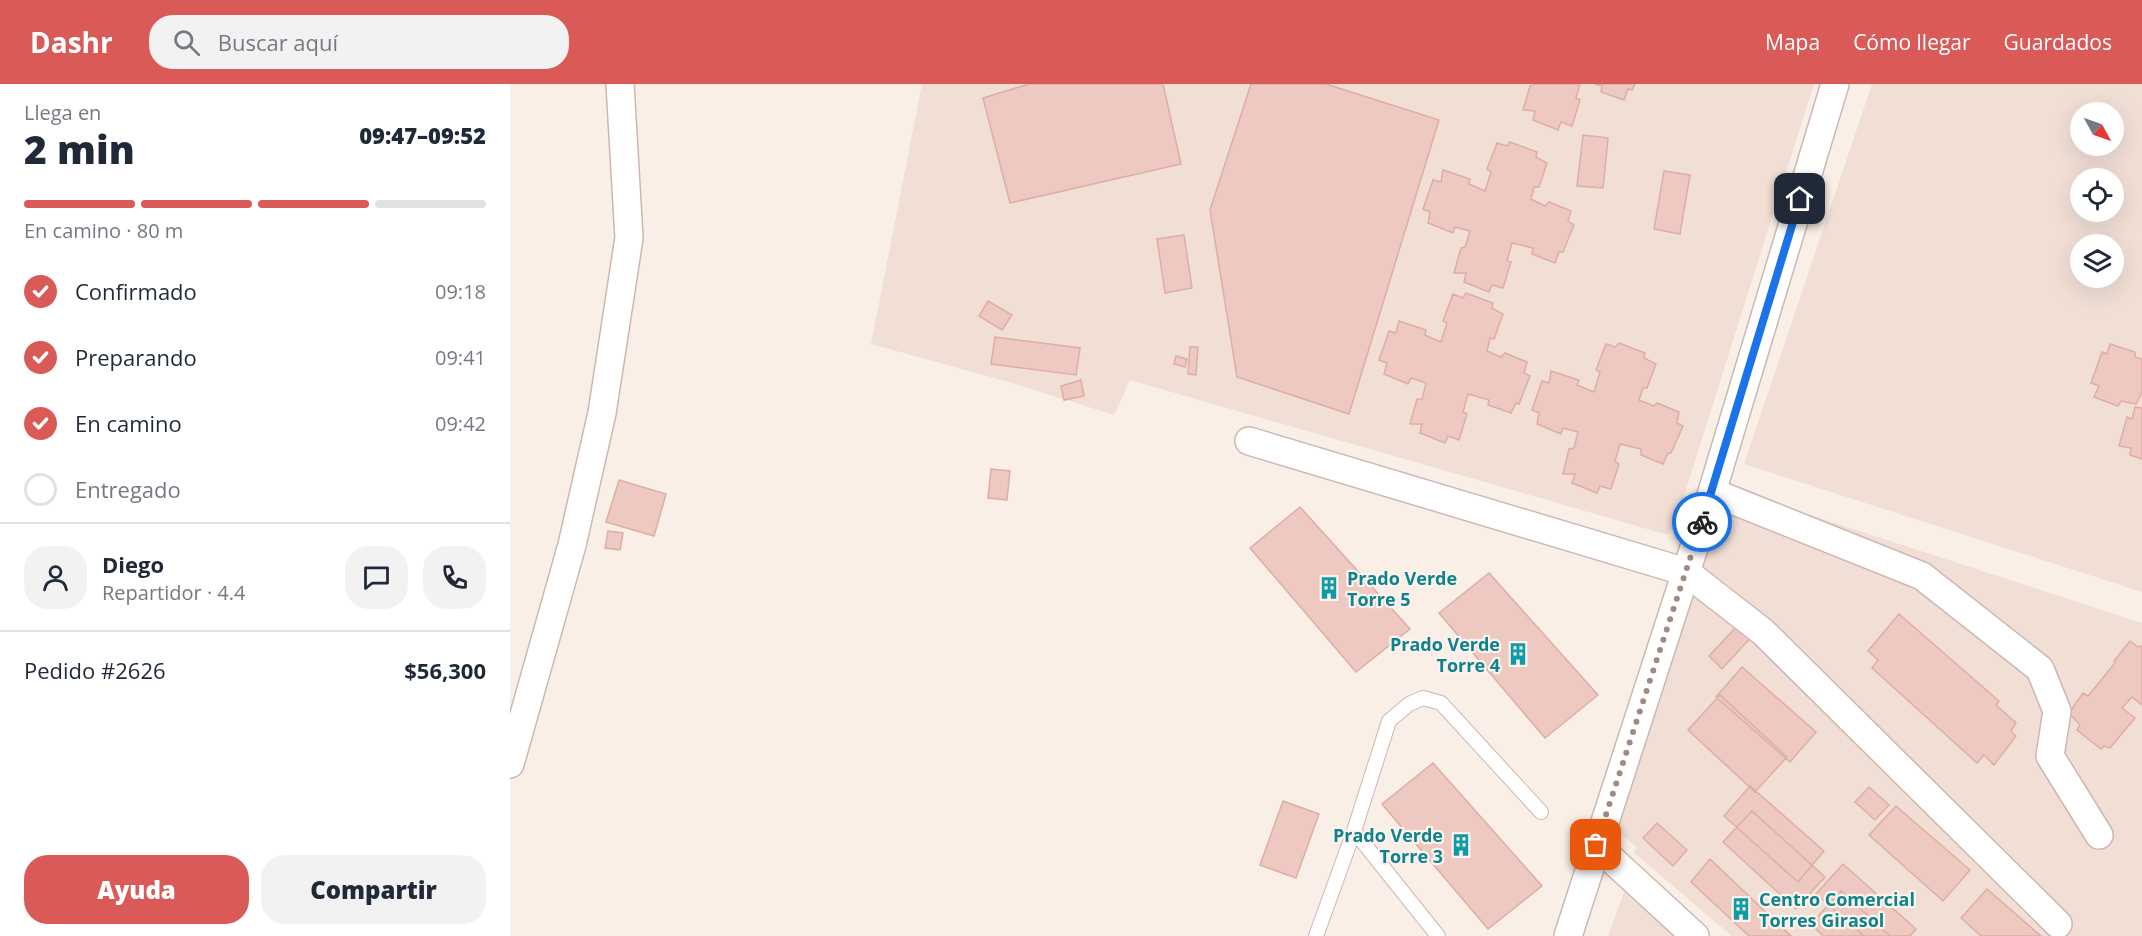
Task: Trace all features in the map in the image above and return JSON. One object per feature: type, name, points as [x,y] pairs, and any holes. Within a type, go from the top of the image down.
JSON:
[{"type":"street","points":[[510,764],[572,545],[602,413],[629,238],[620,84]]},
{"type":"street","points":[[1568,936],[1712,492],[1834,84]]},
{"type":"street","points":[[1249,441],[1686,572],[1763,632],[2058,924]]},
{"type":"street","points":[[1712,492],[1922,576],[2040,669],[2056,711],[2050,756],[2099,835]]},
{"type":"street","points":[[1596,845],[1695,936]]},
{"type":"lane","points":[[1316,936],[1354,831],[1389,722],[1408,704],[1423,698],[1441,704],[1541,812]]},
{"type":"lane","points":[[1354,831],[1438,936]]},
{"type":"shaded area","points":[[922,84],[1814,84],[1673,531],[1670,530],[1668,535],[1130,380],[1114,415],[1012,383],[871,344]]},
{"type":"shaded area","points":[[1872,84],[2142,84],[2142,592],[1744,464]]},
{"type":"shaded area","points":[[1715,491],[1758,498],[2142,623],[2142,936],[1732,936],[1634,853],[1636,847],[1613,827]]},
{"type":"shaded area","points":[[1624,892],[1675,936],[1608,936]]},
{"type":"building","points":[[1029,84],[1163,84],[1181,164],[1010,203],[983,98]]},
{"type":"building","points":[[1251,84],[1326,84],[1439,120],[1349,414],[1237,377],[1210,210]]},
{"type":"building","points":[[1580,84],[1576,98],[1580,100],[1572,126],[1561,122],[1558,130],[1533,120],[1535,111],[1523,110],[1530,86]]},
{"type":"building","points":[[1594,84],[1635,84],[1632,90],[1628,89],[1624,100],[1601,92],[1602,86]]},
{"type":"building","points":[[1583,135],[1608,138],[1603,188],[1577,186]]},
{"type":"building","points":[[1510,142],[1537,152],[1536,157],[1547,163],[1539,187],[1534,187],[1531,199],[1545,206],[1549,202],[1571,211],[1568,221],[1574,225],[1563,252],[1559,252],[1555,263],[1532,254],[1533,248],[1512,243],[1507,261],[1511,262],[1503,288],[1492,285],[1489,292],[1464,282],[1466,273],[1454,273],[1461,248],[1465,247],[1470,231],[1455,227],[1453,233],[1428,223],[1430,212],[1423,209],[1433,180],[1441,182],[1443,170],[1470,179],[1469,184],[1485,191],[1491,172],[1487,169],[1497,143],[1507,146]]},
{"type":"building","points":[[1664,171],[1690,175],[1680,234],[1654,229]]},
{"type":"building","points":[[1184,235],[1192,288],[1165,293],[1157,239]]},
{"type":"building","points":[[1466,293],[1493,303],[1492,308],[1503,314],[1494,339],[1490,338],[1487,351],[1501,357],[1505,353],[1527,362],[1524,373],[1530,376],[1519,404],[1516,403],[1511,413],[1488,405],[1489,400],[1468,394],[1463,412],[1467,414],[1459,440],[1448,436],[1445,443],[1420,433],[1422,424],[1410,424],[1417,399],[1422,399],[1426,383],[1411,378],[1408,384],[1384,374],[1387,363],[1379,360],[1389,331],[1396,333],[1399,321],[1426,330],[1425,335],[1441,342],[1447,323],[1443,321],[1453,294],[1463,298]]},
{"type":"building","points":[[988,301],[1012,315],[1002,330],[979,316]]},
{"type":"building","points":[[995,337],[1080,348],[1076,375],[991,364]]},
{"type":"building","points":[[1619,343],[1645,353],[1644,358],[1656,364],[1647,388],[1643,388],[1639,400],[1654,406],[1657,403],[1679,412],[1677,423],[1683,426],[1671,453],[1668,453],[1663,464],[1641,455],[1641,449],[1620,444],[1615,461],[1619,464],[1611,489],[1600,486],[1597,493],[1572,483],[1575,474],[1563,474],[1569,449],[1574,448],[1578,432],[1563,428],[1561,434],[1537,424],[1539,413],[1532,410],[1542,381],[1549,383],[1551,371],[1579,380],[1577,385],[1594,392],[1600,372],[1596,370],[1606,344],[1615,347]]},
{"type":"building","points":[[2110,344],[2135,352],[2135,357],[2142,359],[2142,393],[2136,404],[2121,401],[2118,406],[2094,397],[2099,386],[2091,383],[2102,352],[2107,354]]},
{"type":"building","points":[[1190,347],[1198,347],[1196,375],[1188,374]]},
{"type":"building","points":[[1176,356],[1187,359],[1185,367],[1174,364]]},
{"type":"building","points":[[1081,380],[1084,396],[1064,400],[1061,386]]},
{"type":"building","points":[[2135,407],[2142,408],[2142,459],[2130,455],[2131,448],[2119,446],[2127,417],[2132,419]]},
{"type":"building","points":[[991,469],[1010,471],[1007,500],[988,498]]},
{"type":"building","points":[[619,480],[666,494],[654,536],[606,522]]},
{"type":"building","name":"Prado Verde Torre 5","points":[[1300,507],[1410,629],[1356,672],[1250,548]]},
{"type":"building","points":[[608,531],[623,533],[620,550],[605,548]]},
{"type":"building","name":"Prado Verde Torre 4","points":[[1489,573],[1598,695],[1545,738],[1439,613]]},
{"type":"building","points":[[1899,614],[1999,701],[1996,705],[2016,723],[2011,731],[2016,736],[1994,765],[1984,755],[1977,763],[1872,668],[1878,660],[1868,651]]},
{"type":"building","points":[[1741,622],[1754,634],[1722,669],[1709,656]]},
{"type":"building","points":[[2130,641],[2138,647],[2142,646],[2142,705],[2132,697],[2122,708],[2135,718],[2110,748],[2104,746],[2101,749],[2077,730],[2080,725],[2069,713],[2083,693],[2088,696]]},
{"type":"building","points":[[1742,667],[1816,732],[1790,762],[1716,697]]},
{"type":"building","points":[[1720,695],[1787,757],[1755,792],[1688,730]]},
{"type":"building","name":"Prado Verde Torre 3","points":[[1433,763],[1542,886],[1488,929],[1382,804]]},
{"type":"building","points":[[1750,786],[1824,851],[1798,882],[1724,816]]},
{"type":"building","points":[[1869,787],[1889,805],[1875,820],[1855,802]]},
{"type":"building","points":[[1283,801],[1319,814],[1296,878],[1260,865]]},
{"type":"building","points":[[1896,806],[1970,870],[1943,901],[1869,835]]},
{"type":"building","points":[[1752,811],[1825,877],[1796,909],[1723,842]]},
{"type":"building","points":[[1657,823],[1687,850],[1673,866],[1643,838]]},
{"type":"building","name":"Centro Comercial Torres Girasol","points":[[1710,859],[1791,936],[1749,936],[1691,882]]},
{"type":"building","points":[[1843,864],[1916,929],[1910,936],[1864,936],[1816,894]]},
{"type":"building","points":[[1987,889],[2041,936],[1981,936],[1961,918]]},
{"type":"building","points":[[1841,891],[1890,936],[1823,936],[1811,924]]},
{"type":"way so far","points":[[1596,845],[1702,522]]},
{"type":"place","name":"Prado Verde Torre 5","points":[[1329,588]]},
{"type":"place","name":"Prado Verde Torre 4","points":[[1518,654]]},
{"type":"place","name":"Prado Verde Torre 3","points":[[1461,845]]},
{"type":"place","name":"Centro Comercial Torres Girasol","points":[[1741,909]]},
{"type":"route","points":[[1702,522],[1800,199]]}]
